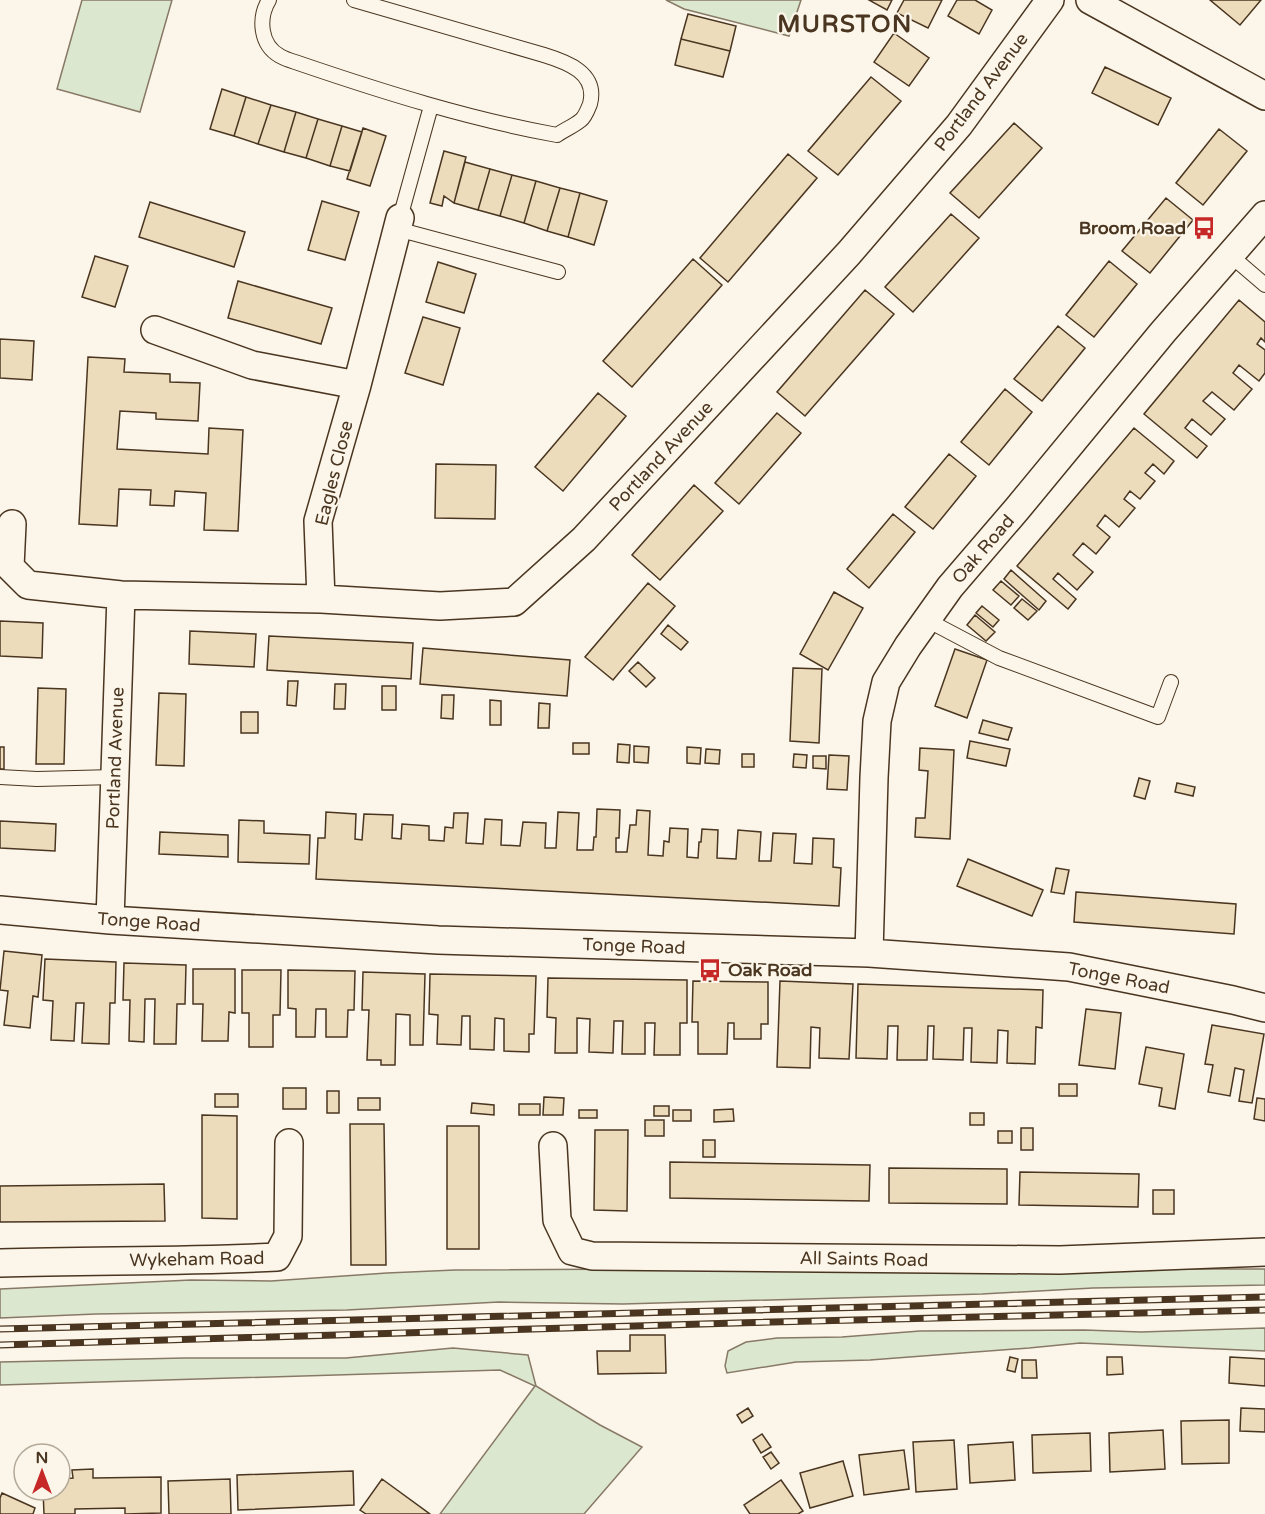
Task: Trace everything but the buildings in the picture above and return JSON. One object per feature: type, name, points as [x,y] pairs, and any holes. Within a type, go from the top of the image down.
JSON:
[{"type":"street","name":"Portland Avenue","points":[[12,524],[10,567],[28,585],[121,595],[321,599],[440,606],[514,602],[584,539],[849,253],[959,124],[1050,0]]},
{"type":"street","points":[[1090,0],[1265,96]]},
{"type":"street","name":"Oak Road","points":[[869,953],[877,721],[886,682],[951,587],[1156,341],[1265,215]]},
{"type":"street","name":"Eagles Close","points":[[321,599],[318,521],[357,385],[399,224]]},
{"type":"street","points":[[154,330],[252,365],[357,385]]},
{"type":"street","name":"Portland Avenue","points":[[110,920],[121,595]]},
{"type":"street","name":"Tonge Road","points":[[0,910],[110,920],[438,940],[869,953],[1069,967],[1265,1008]]},
{"type":"street","name":"Wykeham Road","points":[[0,1263],[95,1260],[178,1261],[277,1257],[288,1236],[289,1143]]},
{"type":"street","name":"All Saints Road","points":[[553,1146],[557,1220],[572,1251],[592,1256],[1060,1260],[1265,1252]]},
{"type":"lane","points":[[267,1],[262,18],[263,35],[269,48],[280,57],[431,106],[557,135],[582,120],[589,106],[592,92],[585,77],[570,63],[354,0]]},
{"type":"lane","points":[[431,106],[399,224],[558,272]]},
{"type":"lane","points":[[1230,255],[1265,285]]},
{"type":"lane","points":[[927,620],[999,657],[1158,717],[1171,682]]},
{"type":"lane","points":[[0,777],[37,779],[114,777]]},
{"type":"green space","points":[[82,0],[172,0],[140,112],[57,89]]},
{"type":"green space","points":[[666,0],[801,0],[789,36],[684,9]]},
{"type":"green space","points":[[786,1268],[974,1273],[1265,1269],[1265,1285],[1093,1288],[982,1294],[623,1304],[499,1302],[347,1310],[0,1318],[0,1289],[191,1280],[271,1281],[455,1270]]},
{"type":"green space","points":[[1265,1328],[1265,1351],[1080,1343],[870,1360],[796,1362],[727,1373],[725,1366],[728,1351],[746,1342],[777,1338],[842,1337],[920,1331],[1141,1332]]},
{"type":"green space","points":[[453,1348],[528,1355],[536,1386],[600,1425],[642,1447],[584,1514],[440,1514],[535,1386],[500,1370],[0,1385],[0,1362],[185,1358],[346,1358]]},
{"type":"railway","points":[[0,1329],[1265,1297]]},
{"type":"railway","points":[[0,1345],[1265,1310]]},
{"type":"place","name":"Broom Road","points":[[1204,228]]},
{"type":"place","name":"Oak Road","points":[[710,970]]},
{"type":"district","name":"MURSTON","points":[[845,24]]}]
